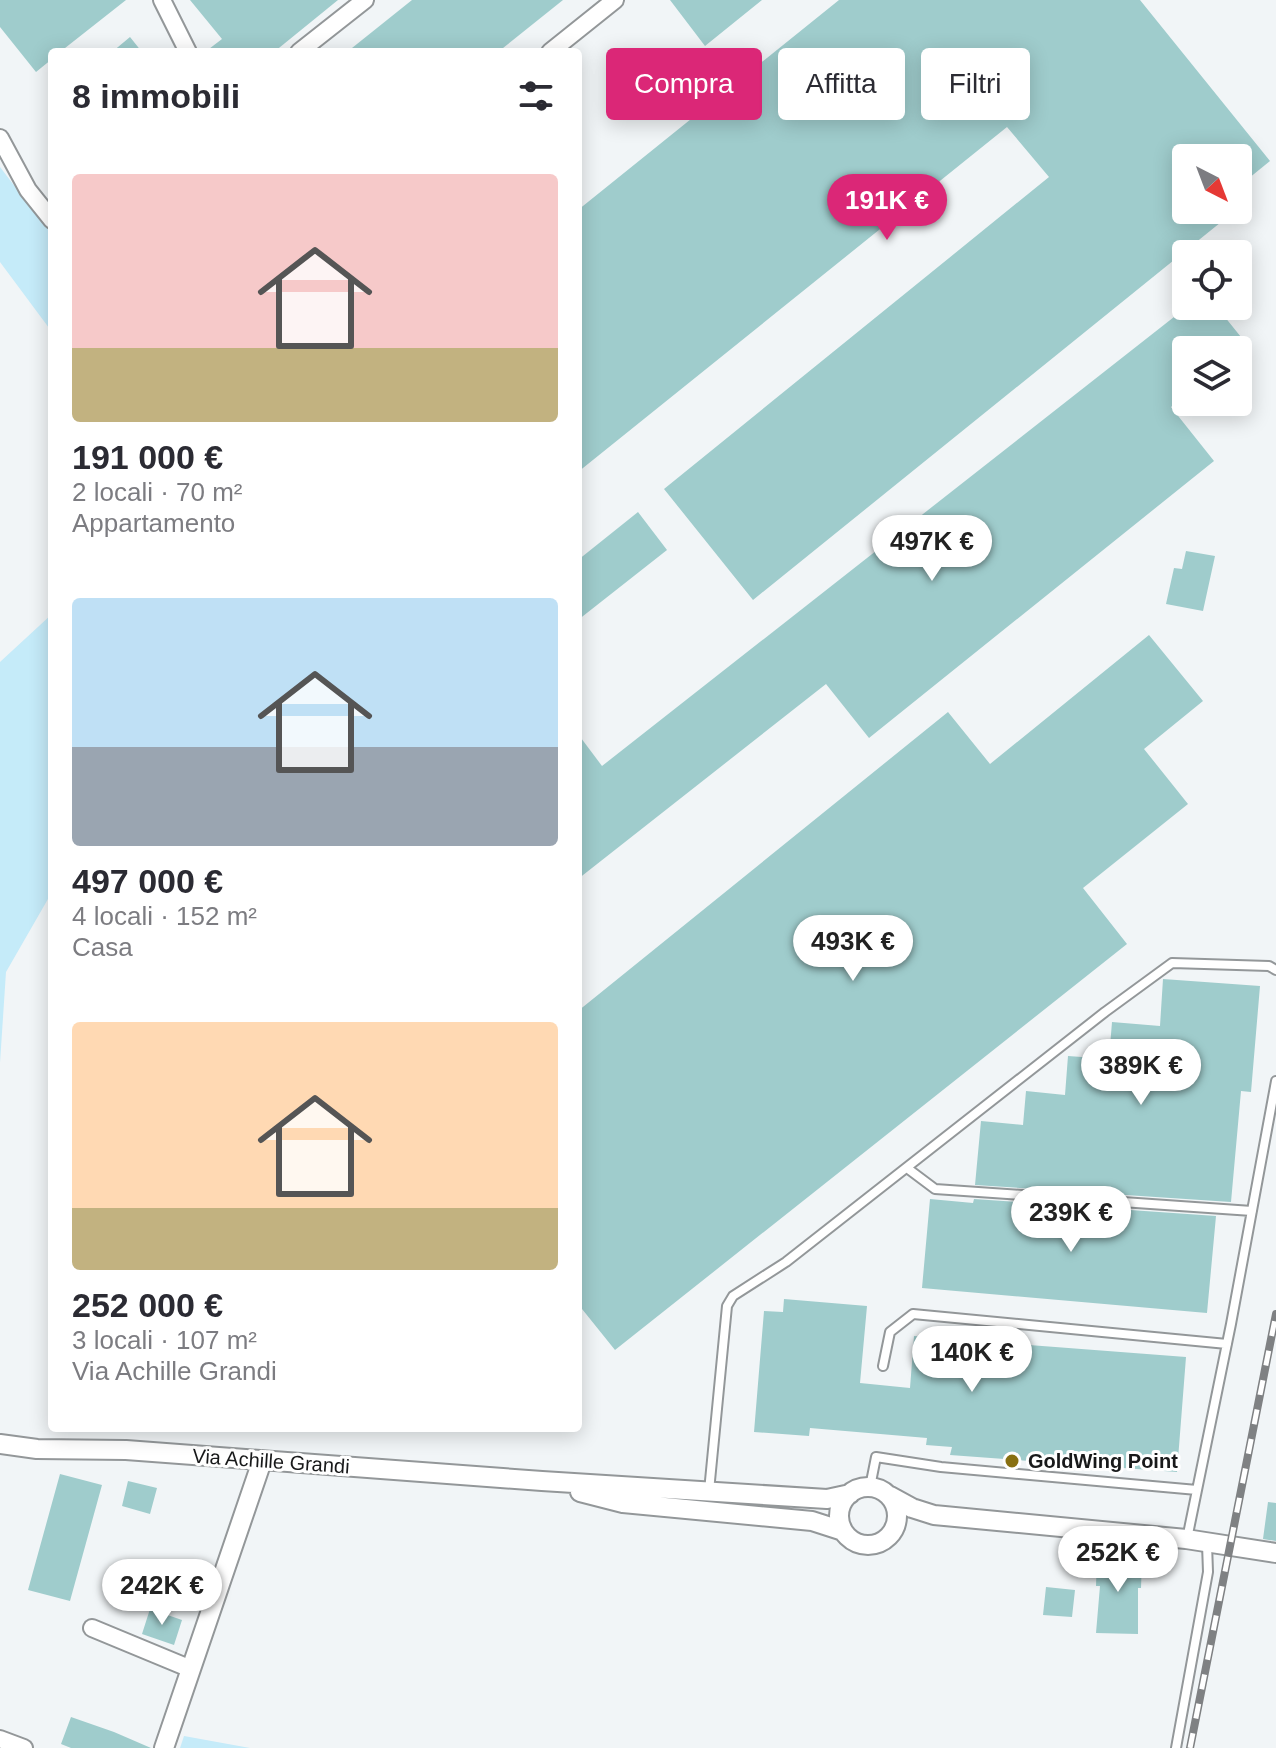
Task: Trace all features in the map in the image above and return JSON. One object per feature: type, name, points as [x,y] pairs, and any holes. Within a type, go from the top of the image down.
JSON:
[{"type":"street","points":[[162,0],[186,48]]},
{"type":"street","points":[[304,48],[365,0]]},
{"type":"street","points":[[555,48],[615,0]]},
{"type":"street","points":[[0,138],[28,190],[48,215]]},
{"type":"street","name":"Via Achille Grandi","points":[[0,1444],[37,1449],[126,1450],[827,1499],[870,1487],[882,1490],[912,1508],[934,1515],[1186,1539],[1276,1553]]},
{"type":"street","points":[[164,1748],[262,1461]]},
{"type":"street","name":"Via Achille Grandi","points":[[542,1481],[623,1503],[812,1521],[843,1531],[853,1541],[869,1546],[934,1515]]},
{"type":"street","points":[[843,1531],[840,1510],[850,1494]]},
{"type":"street","points":[[890,1496],[897,1511],[893,1533]]},
{"type":"street","points":[[92,1628],[191,1669]]},
{"type":"street","points":[[0,1739],[24,1748]]},
{"type":"lane","points":[[709,1492],[727,1306],[733,1296],[786,1262],[1172,963],[1269,966],[1276,970]]},
{"type":"lane","points":[[1186,1539],[1227,1344],[1276,1081]]},
{"type":"lane","points":[[907,1168],[935,1189],[1252,1211]]},
{"type":"lane","points":[[883,1366],[890,1332],[913,1314],[1227,1344]]},
{"type":"lane","points":[[870,1487],[876,1457],[941,1467],[1197,1490]]},
{"type":"lane","points":[[1176,1748],[1208,1572],[1207,1544]]},
{"type":"shaded area","points":[[0,167],[48,230],[48,327],[0,262]]},
{"type":"shaded area","points":[[48,618],[48,899],[6,972],[0,1063],[0,662]]},
{"type":"shaded area","points":[[184,1736],[250,1748],[180,1748]]},
{"type":"building","points":[[0,0],[126,0],[65,48],[48,48],[48,62],[36,72],[0,27]]},
{"type":"building","points":[[190,0],[338,0],[279,48],[210,48],[222,39]]},
{"type":"building","points":[[412,0],[563,0],[503,48],[352,48]]},
{"type":"building","points":[[670,0],[762,0],[705,46]]},
{"type":"building","points":[[839,0],[1140,0],[1270,161],[1252,176],[1252,144],[1172,144],[1172,224],[1219,224],[1199,240],[1172,240],[1172,262],[753,600],[664,489],[1049,177],[1007,127],[582,469],[582,207],[690,120],[762,120],[762,62],[778,49],[778,120],[905,120],[905,48],[779,48]]},
{"type":"building","points":[[130,37],[139,48],[117,48]]},
{"type":"building","points":[[1172,319],[1227,320],[1240,336],[1172,336],[1172,416],[1178,416],[1214,461],[869,738],[826,684],[582,876],[582,739],[602,766]]},
{"type":"building","points":[[638,512],[667,550],[582,617],[582,557]]},
{"type":"building","points":[[1186,551],[1215,556],[1203,611],[1166,604],[1174,568],[1182,569]]},
{"type":"building","points":[[1149,635],[1203,701],[1144,749],[1188,804],[1083,888],[1127,944],[615,1350],[582,1309],[582,1008],[948,712],[990,764]]},
{"type":"building","points":[[1163,979],[1260,986],[1251,1092],[1241,1091],[1231,1202],[975,1185],[981,1121],[1023,1125],[1026,1091],[1065,1095],[1068,1056],[1109,1059],[1112,1022],[1160,1026]]},
{"type":"building","points":[[930,1199],[973,1203],[974,1199],[1216,1216],[1207,1313],[922,1288]]},
{"type":"building","points":[[784,1299],[867,1306],[860,1383],[910,1388],[914,1336],[1186,1357],[1177,1472],[950,1455],[952,1447],[926,1445],[927,1438],[810,1428],[809,1436],[754,1432],[764,1311],[783,1312]]},
{"type":"building","points":[[60,1474],[102,1485],[70,1601],[28,1590]]},
{"type":"building","points":[[128,1481],[157,1488],[150,1514],[122,1506]]},
{"type":"building","points":[[1268,1502],[1276,1503],[1276,1541],[1263,1539]]},
{"type":"building","points":[[1097,1556],[1142,1558],[1141,1588],[1138,1588],[1138,1634],[1096,1633],[1100,1586],[1096,1586]]},
{"type":"building","points":[[1046,1587],[1075,1590],[1072,1617],[1043,1615]]},
{"type":"building","points":[[150,1609],[182,1620],[174,1645],[142,1634]]},
{"type":"building","points":[[71,1717],[151,1748],[71,1748],[61,1744]]},
{"type":"railway","points":[[1190,1748],[1276,1314]]},
{"type":"place","name":"GoldWing Point","points":[[1012,1461]]}]
